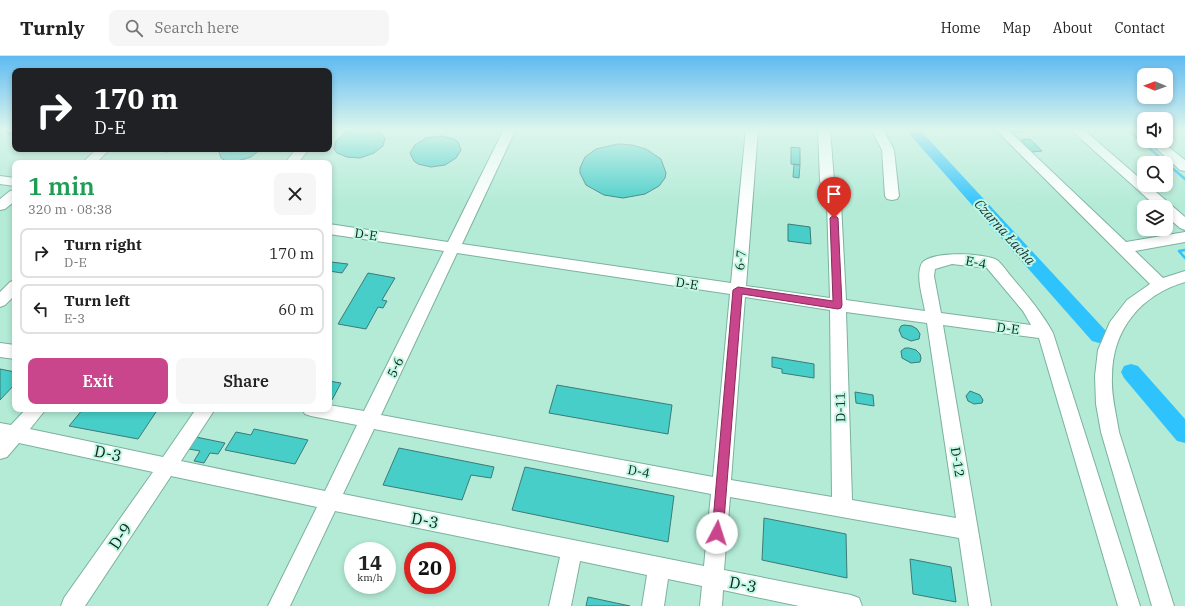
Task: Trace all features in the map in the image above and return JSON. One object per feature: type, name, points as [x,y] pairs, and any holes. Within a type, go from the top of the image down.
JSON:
[{"type":"street","name":"5-6","points":[[279,606],[497,155]]},
{"type":"street","name":"6-7","points":[[711,606],[750,155]]},
{"type":"street","name":"D-11","points":[[825,155],[827,181],[834,203],[838,305],[842,508]]},
{"type":"street","points":[[888,155],[892,196]]},
{"type":"street","points":[[1027,155],[1160,284]]},
{"type":"street","points":[[1105,155],[1156,200]]},
{"type":"street","points":[[1170,155],[1185,167]]},
{"type":"street","points":[[0,180],[12,182]]},
{"type":"street","points":[[0,206],[12,196]]},
{"type":"street","points":[[1173,215],[1185,225]]},
{"type":"street","name":"D-E","points":[[332,229],[838,305],[1045,333]]},
{"type":"street","points":[[1123,248],[1185,237]]},
{"type":"street","name":"E-4","points":[[935,319],[927,276],[928,266],[938,261],[954,258],[973,260],[992,264],[1028,307],[1045,333]]},
{"type":"street","points":[[1163,606],[1113,446],[1103,399],[1102,378],[1104,356],[1112,332],[1130,308],[1160,284],[1185,276]]},
{"type":"street","points":[[0,301],[12,289]]},
{"type":"street","name":"D-12","points":[[935,319],[980,606]]},
{"type":"street","points":[[1045,333],[1129,606]]},
{"type":"street","points":[[0,350],[12,352]]},
{"type":"street","points":[[0,451],[7,433],[33,412]]},
{"type":"street","name":"D-9","points":[[72,606],[204,412]]},
{"type":"street","name":"D-4","points":[[326,412],[721,487],[968,530]]},
{"type":"street","name":"D-3","points":[[7,433],[331,501],[851,606]]},
{"type":"street","points":[[560,606],[572,550]]},
{"type":"street","points":[[653,606],[658,568]]},
{"type":"building","points":[[220,155],[254,155],[241,160],[224,160],[221,158]]},
{"type":"building","points":[[341,155],[369,155],[360,158],[347,157]]},
{"type":"building","points":[[411,155],[458,155],[456,158],[445,165],[431,167],[418,164],[414,161]]},
{"type":"building","points":[[588,155],[654,155],[661,159],[666,173],[665,178],[659,186],[645,194],[623,198],[604,195],[586,185],[580,173],[580,168],[585,157]]},
{"type":"building","points":[[791,155],[800,155],[800,165],[791,164]]},
{"type":"building","points":[[794,164],[800,165],[799,178],[793,177]]},
{"type":"building","points":[[788,224],[810,227],[811,244],[788,241]]},
{"type":"building","points":[[332,262],[348,264],[342,273],[332,271]]},
{"type":"building","points":[[368,273],[395,278],[382,300],[387,301],[383,308],[378,307],[366,329],[338,324]]},
{"type":"building","points":[[901,326],[912,326],[917,329],[920,334],[919,339],[911,341],[902,337],[899,330]]},
{"type":"building","points":[[905,348],[916,350],[920,354],[920,362],[911,363],[902,358],[901,351]]},
{"type":"building","points":[[772,357],[814,364],[814,378],[782,373],[782,369],[772,367]]},
{"type":"building","points":[[0,369],[12,371],[12,387],[0,400]]},
{"type":"building","points":[[332,382],[341,383],[332,400]]},
{"type":"building","points":[[557,385],[672,405],[668,434],[549,413]]},
{"type":"building","points":[[970,391],[980,395],[983,400],[982,403],[974,404],[968,401],[966,396]]},
{"type":"building","points":[[855,392],[873,395],[874,406],[856,403]]},
{"type":"building","points":[[81,412],[156,412],[138,439],[69,426]]},
{"type":"building","points":[[254,429],[308,440],[295,464],[225,450],[236,432],[251,435]]},
{"type":"building","points":[[196,437],[225,443],[218,454],[210,453],[204,463],[194,461],[200,451],[189,449]]},
{"type":"building","points":[[399,448],[494,467],[491,478],[471,475],[462,500],[383,485]]},
{"type":"building","points":[[525,467],[674,496],[668,542],[512,510]]},
{"type":"building","points":[[764,518],[846,534],[847,578],[762,560]]},
{"type":"building","points":[[910,559],[951,567],[956,602],[913,594]]},
{"type":"building","points":[[588,597],[630,606],[586,606]]},
{"type":"waterway","name":"Czarna Łacha","points":[[935,155],[1099,336]]},
{"type":"waterway","points":[[1157,155],[1185,179]]},
{"type":"waterway","points":[[1185,250],[1179,251],[1185,258]]},
{"type":"waterway","name":"Czarna Łacha","points":[[1131,372],[1185,434]]},
{"type":"route","points":[[717,533],[738,290],[838,305],[834,218]]}]
